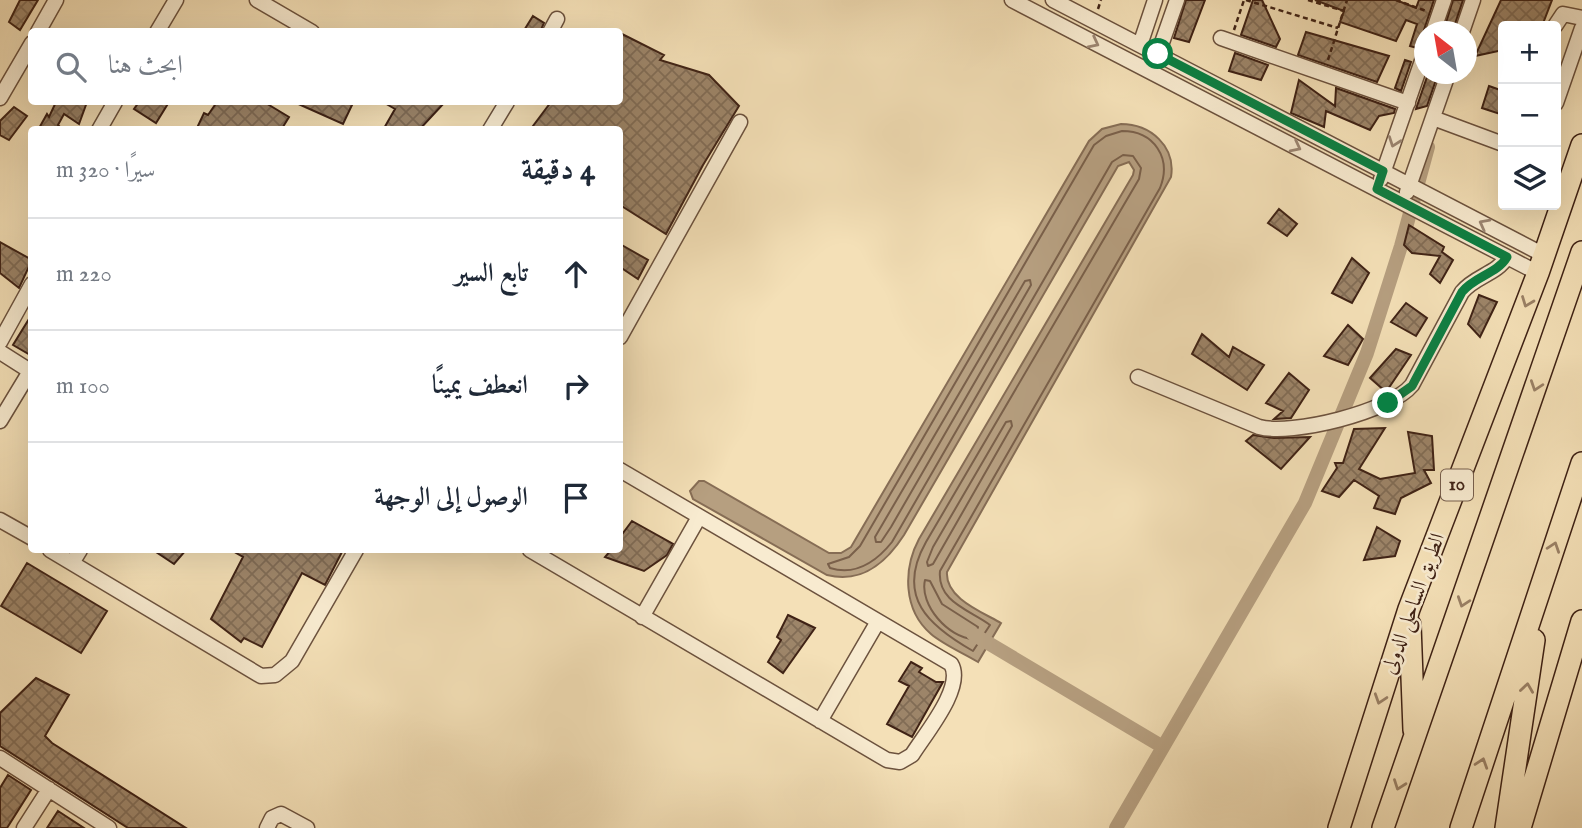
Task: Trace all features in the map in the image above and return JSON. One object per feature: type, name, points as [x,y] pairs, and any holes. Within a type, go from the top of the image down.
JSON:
[{"type":"highway","name":"الطريق الساحلى الدولى","points":[[1339,828],[1409,609],[1541,264],[1582,145]]},
{"type":"highway","name":"الطريق الساحلى الدولى","points":[[1383,828],[1415,742],[1582,252]]},
{"type":"highway","points":[[1461,828],[1582,463]]},
{"type":"highway","points":[[1506,828],[1542,582]]},
{"type":"highway","points":[[1409,609],[1415,742]]},
{"type":"highway","points":[[1520,828],[1582,621]]},
{"type":"street","points":[[40,28],[56,0]]},
{"type":"street","points":[[159,28],[176,0]]},
{"type":"street","points":[[257,0],[305,28]]},
{"type":"street","points":[[1012,0],[1507,257],[1541,264]]},
{"type":"street","points":[[1045,18],[1046,0]]},
{"type":"street","points":[[1140,45],[1155,0]]},
{"type":"street","points":[[1158,54],[1177,0]]},
{"type":"street","points":[[1436,21],[1444,0]]},
{"type":"street","points":[[1466,21],[1473,0]]},
{"type":"street","points":[[1061,2],[1063,27]]},
{"type":"street","points":[[1061,2],[1409,185],[1541,264]]},
{"type":"street","points":[[1558,21],[1563,14],[1582,18]]},
{"type":"street","points":[[1561,89],[1582,28]]},
{"type":"street","points":[[1226,39],[1408,103]]},
{"type":"street","points":[[0,98],[28,50]]},
{"type":"street","points":[[1377,189],[1414,84]]},
{"type":"street","points":[[1403,203],[1445,84]]},
{"type":"street","points":[[101,126],[113,105]]},
{"type":"street","points":[[492,126],[505,105]]},
{"type":"street","points":[[1433,118],[1498,142]]},
{"type":"street","points":[[623,332],[740,122]]},
{"type":"street","points":[[1138,377],[1259,427],[1275,431],[1293,430],[1380,406],[1402,396],[1412,386],[1462,292],[1474,280],[1500,267],[1507,257]]},
{"type":"street","points":[[0,342],[28,291]]},
{"type":"street","points":[[0,352],[28,368]]},
{"type":"street","points":[[0,421],[28,375]]},
{"type":"street","points":[[535,553],[887,760],[900,762],[912,755],[952,690],[956,678],[951,664],[623,472]]},
{"type":"street","points":[[642,617],[699,517]]},
{"type":"street","points":[[0,520],[28,536]]},
{"type":"street","points":[[55,553],[261,676],[275,675],[292,661],[354,553]]},
{"type":"street","points":[[72,563],[78,553]]},
{"type":"street","points":[[820,721],[877,622]]},
{"type":"street","points":[[0,758],[49,789],[94,824],[109,828]]},
{"type":"street","points":[[24,828],[49,789]]},
{"type":"street","points":[[267,828],[272,818],[281,814],[307,828]]},
{"type":"path","points":[[1089,5],[1098,9],[1101,0]]},
{"type":"path","points":[[1226,39],[1245,0],[1338,28]]},
{"type":"path","points":[[1308,0],[1344,11]]},
{"type":"path","points":[[1324,74],[1347,0]]},
{"type":"path","points":[[1396,0],[1438,16]]},
{"type":"water","points":[[1121,124],[1142,128],[1159,139],[1169,156],[1171,177],[947,572],[948,581],[958,597],[1001,623],[978,662],[936,638],[922,624],[915,613],[908,589],[910,563],[919,539],[1133,175],[1134,170],[1129,162],[1118,166],[904,535],[872,569],[851,576],[827,575],[693,499],[690,491],[699,481],[704,481],[829,553],[841,553],[851,547],[1089,141],[1102,129]]},
{"type":"building","points":[[20,0],[38,0],[20,30],[9,22]]},
{"type":"building","points":[[1186,0],[1205,0],[1189,42],[1174,38]]},
{"type":"building","points":[[1253,0],[1262,0],[1280,39],[1276,47],[1241,35]]},
{"type":"building","points":[[1315,0],[1396,0],[1416,8],[1419,0],[1434,0],[1427,21],[1414,23],[1406,20],[1396,41],[1340,22],[1344,11]]},
{"type":"building","points":[[1453,0],[1463,0],[1456,21],[1446,21]]},
{"type":"building","points":[[1501,0],[1552,0],[1544,21],[1498,21],[1498,51],[1477,56]]},
{"type":"building","points":[[533,16],[544,23],[542,28],[526,28]]},
{"type":"building","points":[[1306,32],[1389,56],[1377,82],[1298,55]]},
{"type":"building","points":[[623,34],[664,55],[660,60],[709,75],[739,106],[666,234],[623,207],[623,126],[533,126],[549,105],[623,105]]},
{"type":"building","points":[[1235,53],[1268,65],[1261,80],[1229,71]]},
{"type":"building","points":[[1405,60],[1411,62],[1401,91],[1395,88]]},
{"type":"building","points":[[1299,80],[1335,106],[1336,88],[1395,109],[1394,113],[1379,116],[1370,130],[1326,111],[1324,127],[1291,113]]},
{"type":"building","points":[[1425,84],[1435,84],[1427,106],[1416,109]]},
{"type":"building","points":[[1489,86],[1498,89],[1498,113],[1482,108]]},
{"type":"building","points":[[55,105],[86,105],[79,124],[64,114],[59,126],[40,126],[47,114],[49,117]]},
{"type":"building","points":[[137,105],[167,105],[156,123],[134,109]]},
{"type":"building","points":[[215,105],[269,105],[289,117],[283,126],[198,126],[204,113],[208,115]]},
{"type":"building","points":[[301,105],[352,105],[343,124]]},
{"type":"building","points":[[388,105],[442,105],[423,126],[385,126],[395,109]]},
{"type":"building","points":[[14,107],[27,116],[9,140],[0,135],[0,121]]},
{"type":"building","points":[[1279,209],[1297,224],[1287,236],[1268,223]]},
{"type":"building","points":[[1409,225],[1444,247],[1442,252],[1453,260],[1440,283],[1430,274],[1440,256],[1412,253],[1404,245]]},
{"type":"building","points":[[0,242],[28,258],[28,269],[19,288],[0,273]]},
{"type":"building","points":[[623,246],[648,260],[638,279],[623,269]]},
{"type":"building","points":[[1352,258],[1369,273],[1352,303],[1332,293]]},
{"type":"building","points":[[1479,295],[1497,302],[1480,337],[1468,324]]},
{"type":"building","points":[[1406,303],[1427,318],[1416,336],[1391,322]]},
{"type":"building","points":[[28,321],[28,354],[13,345]]},
{"type":"building","points":[[1348,325],[1363,339],[1348,365],[1324,356]]},
{"type":"building","points":[[1202,334],[1229,357],[1233,347],[1264,365],[1247,390],[1192,354]]},
{"type":"building","points":[[1396,349],[1411,355],[1386,392],[1370,378]]},
{"type":"building","points":[[1289,373],[1309,390],[1291,418],[1274,419],[1283,411],[1266,403]]},
{"type":"building","points":[[1385,428],[1359,469],[1380,479],[1415,473],[1408,432],[1432,436],[1434,470],[1424,470],[1431,483],[1401,498],[1395,514],[1374,508],[1379,496],[1354,480],[1339,497],[1322,491],[1337,468],[1335,463],[1343,463],[1354,429]]},
{"type":"building","points":[[1253,435],[1274,438],[1310,437],[1281,469],[1246,441]]},
{"type":"building","points":[[632,521],[673,544],[667,555],[644,571],[605,557],[608,553],[623,553],[623,533]]},
{"type":"building","points":[[1377,527],[1400,541],[1395,556],[1364,560]]},
{"type":"building","points":[[158,553],[183,553],[174,564]]},
{"type":"building","points":[[236,553],[341,553],[325,585],[302,573],[262,647],[244,638],[241,642],[211,619],[243,557]]},
{"type":"building","points":[[27,563],[107,611],[81,653],[1,606]]},
{"type":"building","points":[[788,615],[815,628],[783,673],[768,662],[781,640],[777,637]]},
{"type":"building","points":[[911,662],[922,668],[919,672],[936,682],[943,682],[912,737],[887,724],[909,686],[899,681]]},
{"type":"building","points":[[36,678],[69,695],[45,736],[52,743],[186,828],[128,828],[0,746],[0,713]]},
{"type":"building","points":[[8,775],[31,790],[7,828],[0,828],[0,788]]},
{"type":"building","points":[[58,811],[84,828],[47,828]]},
{"type":"waterway","points":[[1454,21],[1457,0]]},
{"type":"waterway","points":[[1116,828],[1305,503],[1367,353],[1401,246],[1428,147]]},
{"type":"waterway","points":[[973,634],[1163,747]]},
{"type":"route","points":[[1158,54],[1383,171],[1377,189],[1507,257],[1500,267],[1467,285],[1412,386],[1402,396],[1388,403]]}]
